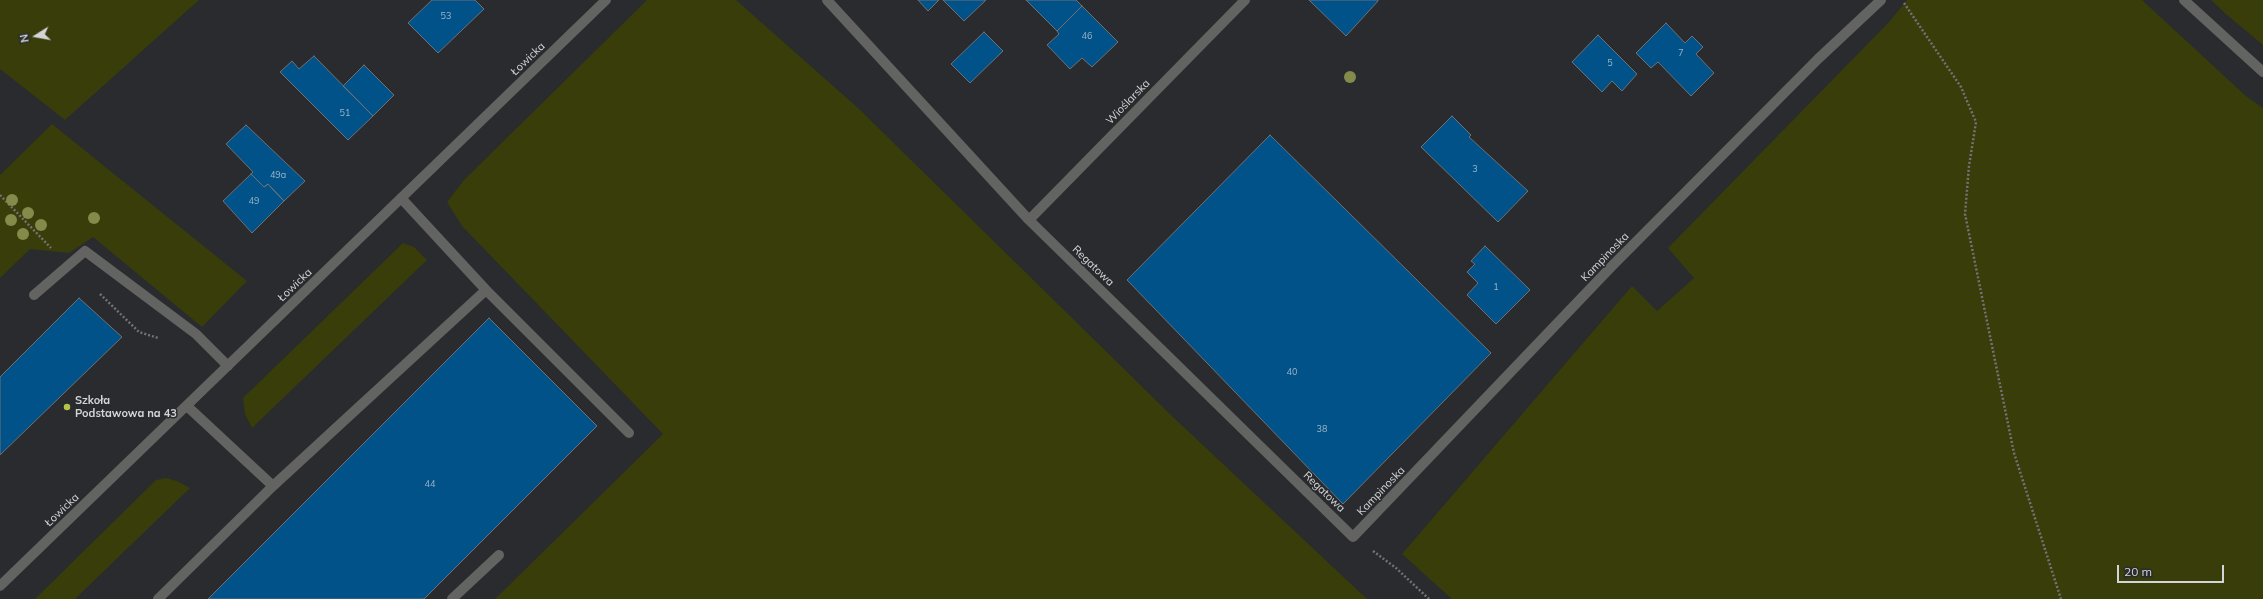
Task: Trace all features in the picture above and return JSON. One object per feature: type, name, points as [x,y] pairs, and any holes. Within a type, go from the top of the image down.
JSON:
[{"type":"street","name":"Łowicka","points":[[0,586],[188,407],[228,366],[606,0]]},
{"type":"street","name":"Regatowa","points":[[827,0],[1029,220],[1353,537]]},
{"type":"street","name":"Wioślarska","points":[[1029,220],[1245,0]]},
{"type":"street","name":"Kampinoska","points":[[1353,537],[1612,266],[1818,59],[1881,0]]},
{"type":"street","points":[[2184,0],[2263,72]]},
{"type":"street","points":[[401,198],[486,290],[629,433]]},
{"type":"street","points":[[34,295],[85,251],[196,334],[228,366]]},
{"type":"street","points":[[158,599],[273,486],[486,290]]},
{"type":"street","points":[[188,407],[273,486]]},
{"type":"street","points":[[452,599],[499,555]]},
{"type":"path","points":[[1902,0],[1961,87],[1976,122],[1969,166],[1965,214],[2014,453],[2061,599]]},
{"type":"path","points":[[1353,537],[1396,568],[1429,599]]},
{"type":"green space","points":[[0,0],[199,0],[65,120],[0,69]]},
{"type":"green space","points":[[647,0],[736,0],[858,108],[1174,418],[1367,599],[495,599],[663,434],[462,226],[447,202],[464,180]]},
{"type":"green space","points":[[1907,0],[2142,0],[2247,97],[2263,108],[2263,599],[1452,599],[1402,554],[1632,286],[1657,311],[1694,278],[1668,248],[1890,21]]},
{"type":"green space","points":[[2211,0],[2263,0],[2263,45],[2227,15]]},
{"type":"green space","points":[[52,124],[247,281],[202,327],[93,237],[69,253],[30,249],[0,278],[0,175]]},
{"type":"green space","points":[[403,243],[414,247],[427,260],[252,428],[245,414],[243,398]]},
{"type":"green space","points":[[166,478],[177,481],[190,488],[75,599],[35,599],[156,480]]},
{"type":"building","points":[[432,0],[475,0],[484,9],[438,53],[408,23]]},
{"type":"building","points":[[918,0],[939,0],[928,11]]},
{"type":"building","points":[[943,0],[986,0],[964,21]]},
{"type":"building","points":[[1026,0],[1076,0],[1082,6],[1057,31]]},
{"type":"building","points":[[1309,0],[1378,0],[1378,1],[1346,36]]},
{"type":"building","points":[[1082,6],[1118,42],[1092,67],[1082,58],[1070,69],[1047,45],[1059,34],[1057,31]]},
{"type":"building","points":[[1666,23],[1685,43],[1692,36],[1703,47],[1696,54],[1714,73],[1691,96],[1658,62],[1651,68],[1636,53]]},
{"type":"building","points":[[984,32],[1003,51],[970,83],[951,64]]},
{"type":"building","points":[[1598,35],[1637,74],[1622,91],[1612,81],[1602,92],[1572,62]]},
{"type":"building","points":[[314,56],[373,116],[348,140],[280,72],[292,61],[299,69]]},
{"type":"building","points":[[364,65],[394,95],[373,116],[343,86]]},
{"type":"building","points":[[1452,116],[1471,135],[1469,137],[1528,191],[1498,222],[1421,147]]},
{"type":"building","points":[[246,125],[305,181],[284,201],[268,184],[264,187],[251,174],[253,172],[226,144]]},
{"type":"building","points":[[1270,135],[1491,353],[1343,504],[1127,280]]},
{"type":"building","points":[[251,174],[264,187],[268,184],[284,201],[252,233],[223,201]]},
{"type":"building","points":[[1485,246],[1530,290],[1496,324],[1467,295],[1478,283],[1467,272],[1475,264],[1471,261]]},
{"type":"building","points":[[79,298],[122,337],[0,455],[0,377]]},
{"type":"building","points":[[489,318],[597,426],[424,599],[208,599]]},
{"type":"place","name":"Szkoła Podstawowa na 43","points":[[67,407]]}]
